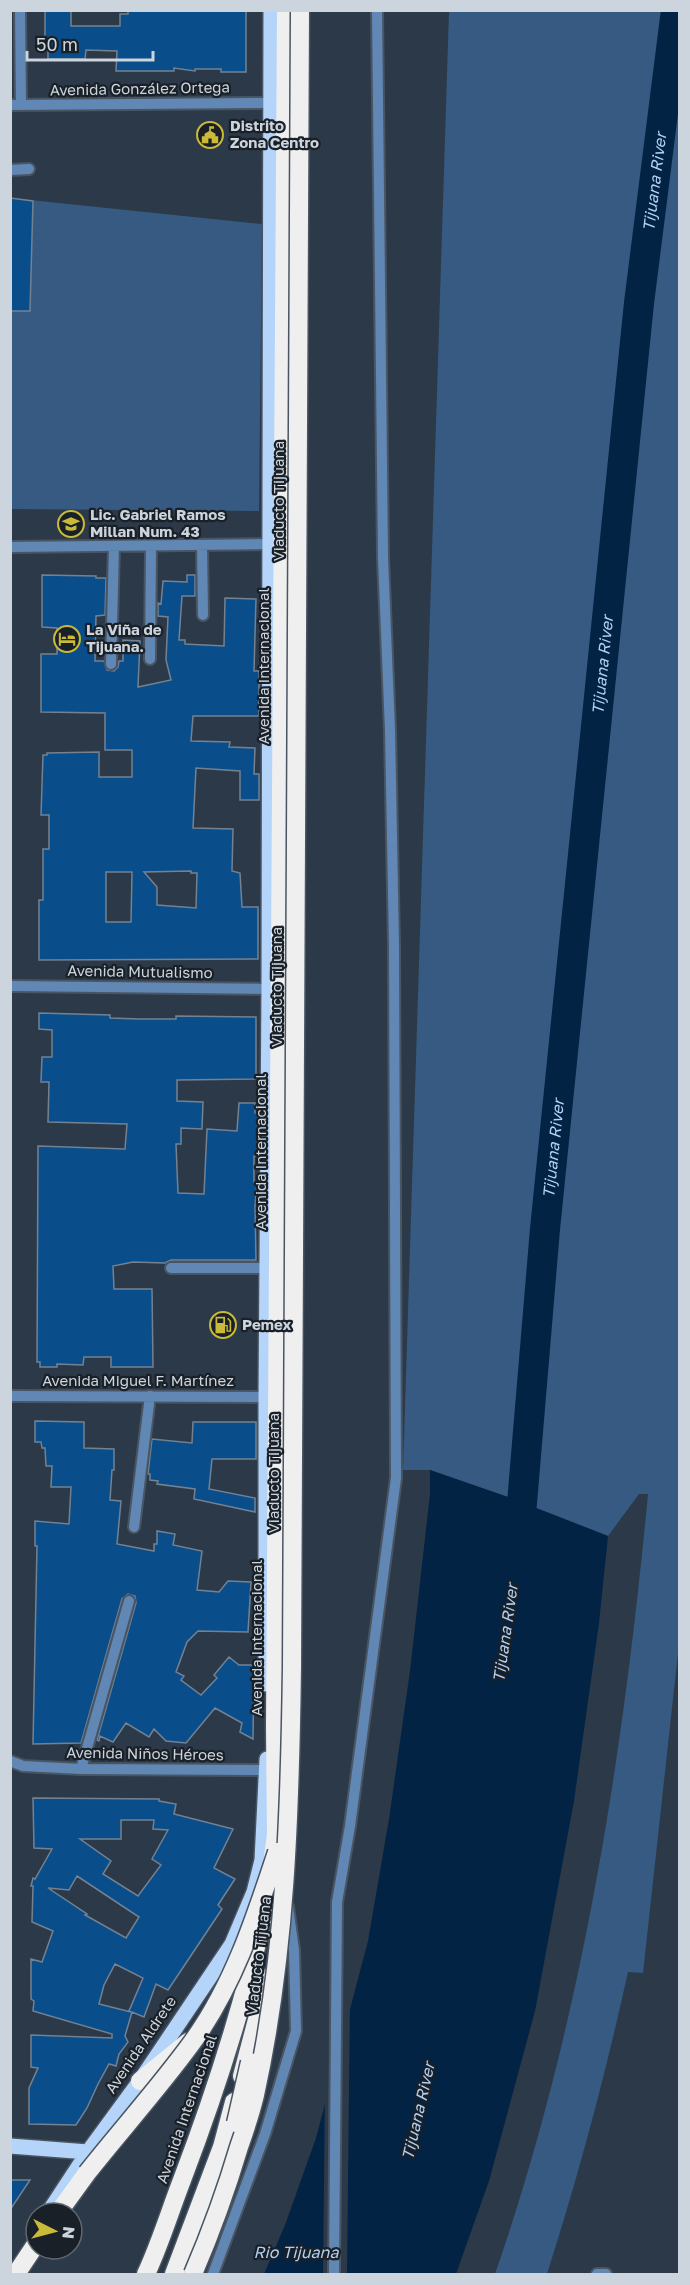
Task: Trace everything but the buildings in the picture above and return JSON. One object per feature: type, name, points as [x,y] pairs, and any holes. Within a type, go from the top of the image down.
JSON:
[{"type":"highway","name":"Avenida Internacional","points":[[146,2274],[205,2120],[241,2006],[258,1946],[276,1834],[286,10]]},
{"type":"highway","name":"Viaducto Tijuana","points":[[183,2274],[194,2250],[230,2148],[251,2057],[265,1978],[273,1910],[281,1781],[292,299],[291,10]]},
{"type":"highway","name":"Viaducto Tijuana","points":[[193,2274],[219,2212],[255,2097],[277,1971],[288,1845],[292,1655],[300,10]]},
{"type":"highway","points":[[174,2274],[222,2147],[263,2000],[286,1898],[294,1840],[297,1771],[307,10]]},
{"type":"highway","points":[[67,2201],[192,2043],[230,1978],[242,1951],[277,1852]]},
{"type":"highway","points":[[141,2082],[194,2037],[233,1988],[258,1946]]},
{"type":"main road","name":"Avenida Internacional","points":[[254,1892],[262,1860],[267,1770],[266,1268],[269,989],[271,10]]},
{"type":"main road","name":"Avenida Aldrete","points":[[56,2201],[88,2152],[141,2082],[180,2019],[232,1944],[254,1892]]},
{"type":"main road","points":[[10,2146],[88,2152]]},
{"type":"main road","points":[[17,2269],[24,2255]]},
{"type":"street","points":[[16,105],[20,10]]},
{"type":"street","points":[[334,2274],[337,1902],[350,1826],[396,1478],[394,945],[390,730],[383,558],[377,10]]},
{"type":"street","name":"Avenida González Ortega","points":[[16,105],[270,103]]},
{"type":"street","points":[[10,170],[29,169]]},
{"type":"street","points":[[10,554],[11,547],[270,544]]},
{"type":"street","points":[[202,545],[202,615]]},
{"type":"street","points":[[111,664],[114,546]]},
{"type":"street","points":[[150,659],[151,546]]},
{"type":"street","name":"Avenida Mutualismo","points":[[10,986],[269,989]]},
{"type":"street","points":[[171,1268],[266,1268]]},
{"type":"street","name":"Avenida Miguel F. Martínez","points":[[10,1396],[266,1396]]},
{"type":"street","points":[[134,1527],[150,1396]]},
{"type":"street","points":[[81,1769],[129,1602]]},
{"type":"street","name":"Avenida Niños Héroes","points":[[10,1761],[22,1766],[81,1769],[267,1770]]},
{"type":"street","name":"Avenida Niños Héroes","points":[[10,1772],[22,1766]]},
{"type":"street","points":[[213,2274],[265,2134],[296,2031],[294,1950],[286,1898]]},
{"type":"shaded area","points":[[449,11],[679,11],[679,1644],[643,1973],[628,1972],[591,2124],[547,2274],[495,2274],[526,2179],[552,2083],[595,1889],[626,1692],[648,1494],[639,1494],[608,1536],[508,1497],[430,1470],[403,1470]]},
{"type":"shaded area","points":[[11,198],[262,224],[259,511],[11,509]]},
{"type":"water","name":"Rio Tijuana","points":[[430,1470],[508,1497],[608,1536],[599,1623],[574,1801],[535,2011],[489,2181],[456,2274],[264,2274],[285,2225],[316,2138],[368,1941],[389,1819],[410,1671],[430,1494]]},
{"type":"pier","points":[[350,1997],[347,2274],[323,2274],[325,2095]]},
{"type":"waterway","name":"Tijuana River","points":[[517,1543],[545,1229],[639,303],[676,10]]},
{"type":"place","name":"Distrito Zona Centro","points":[[210,135]]},
{"type":"place","name":"Lic. Gabriel Ramos Millan Num. 43","points":[[71,524]]},
{"type":"place","name":"La Viña de Tijuana.","points":[[67,639]]},
{"type":"place","name":"Pemex","points":[[223,1325]]}]
